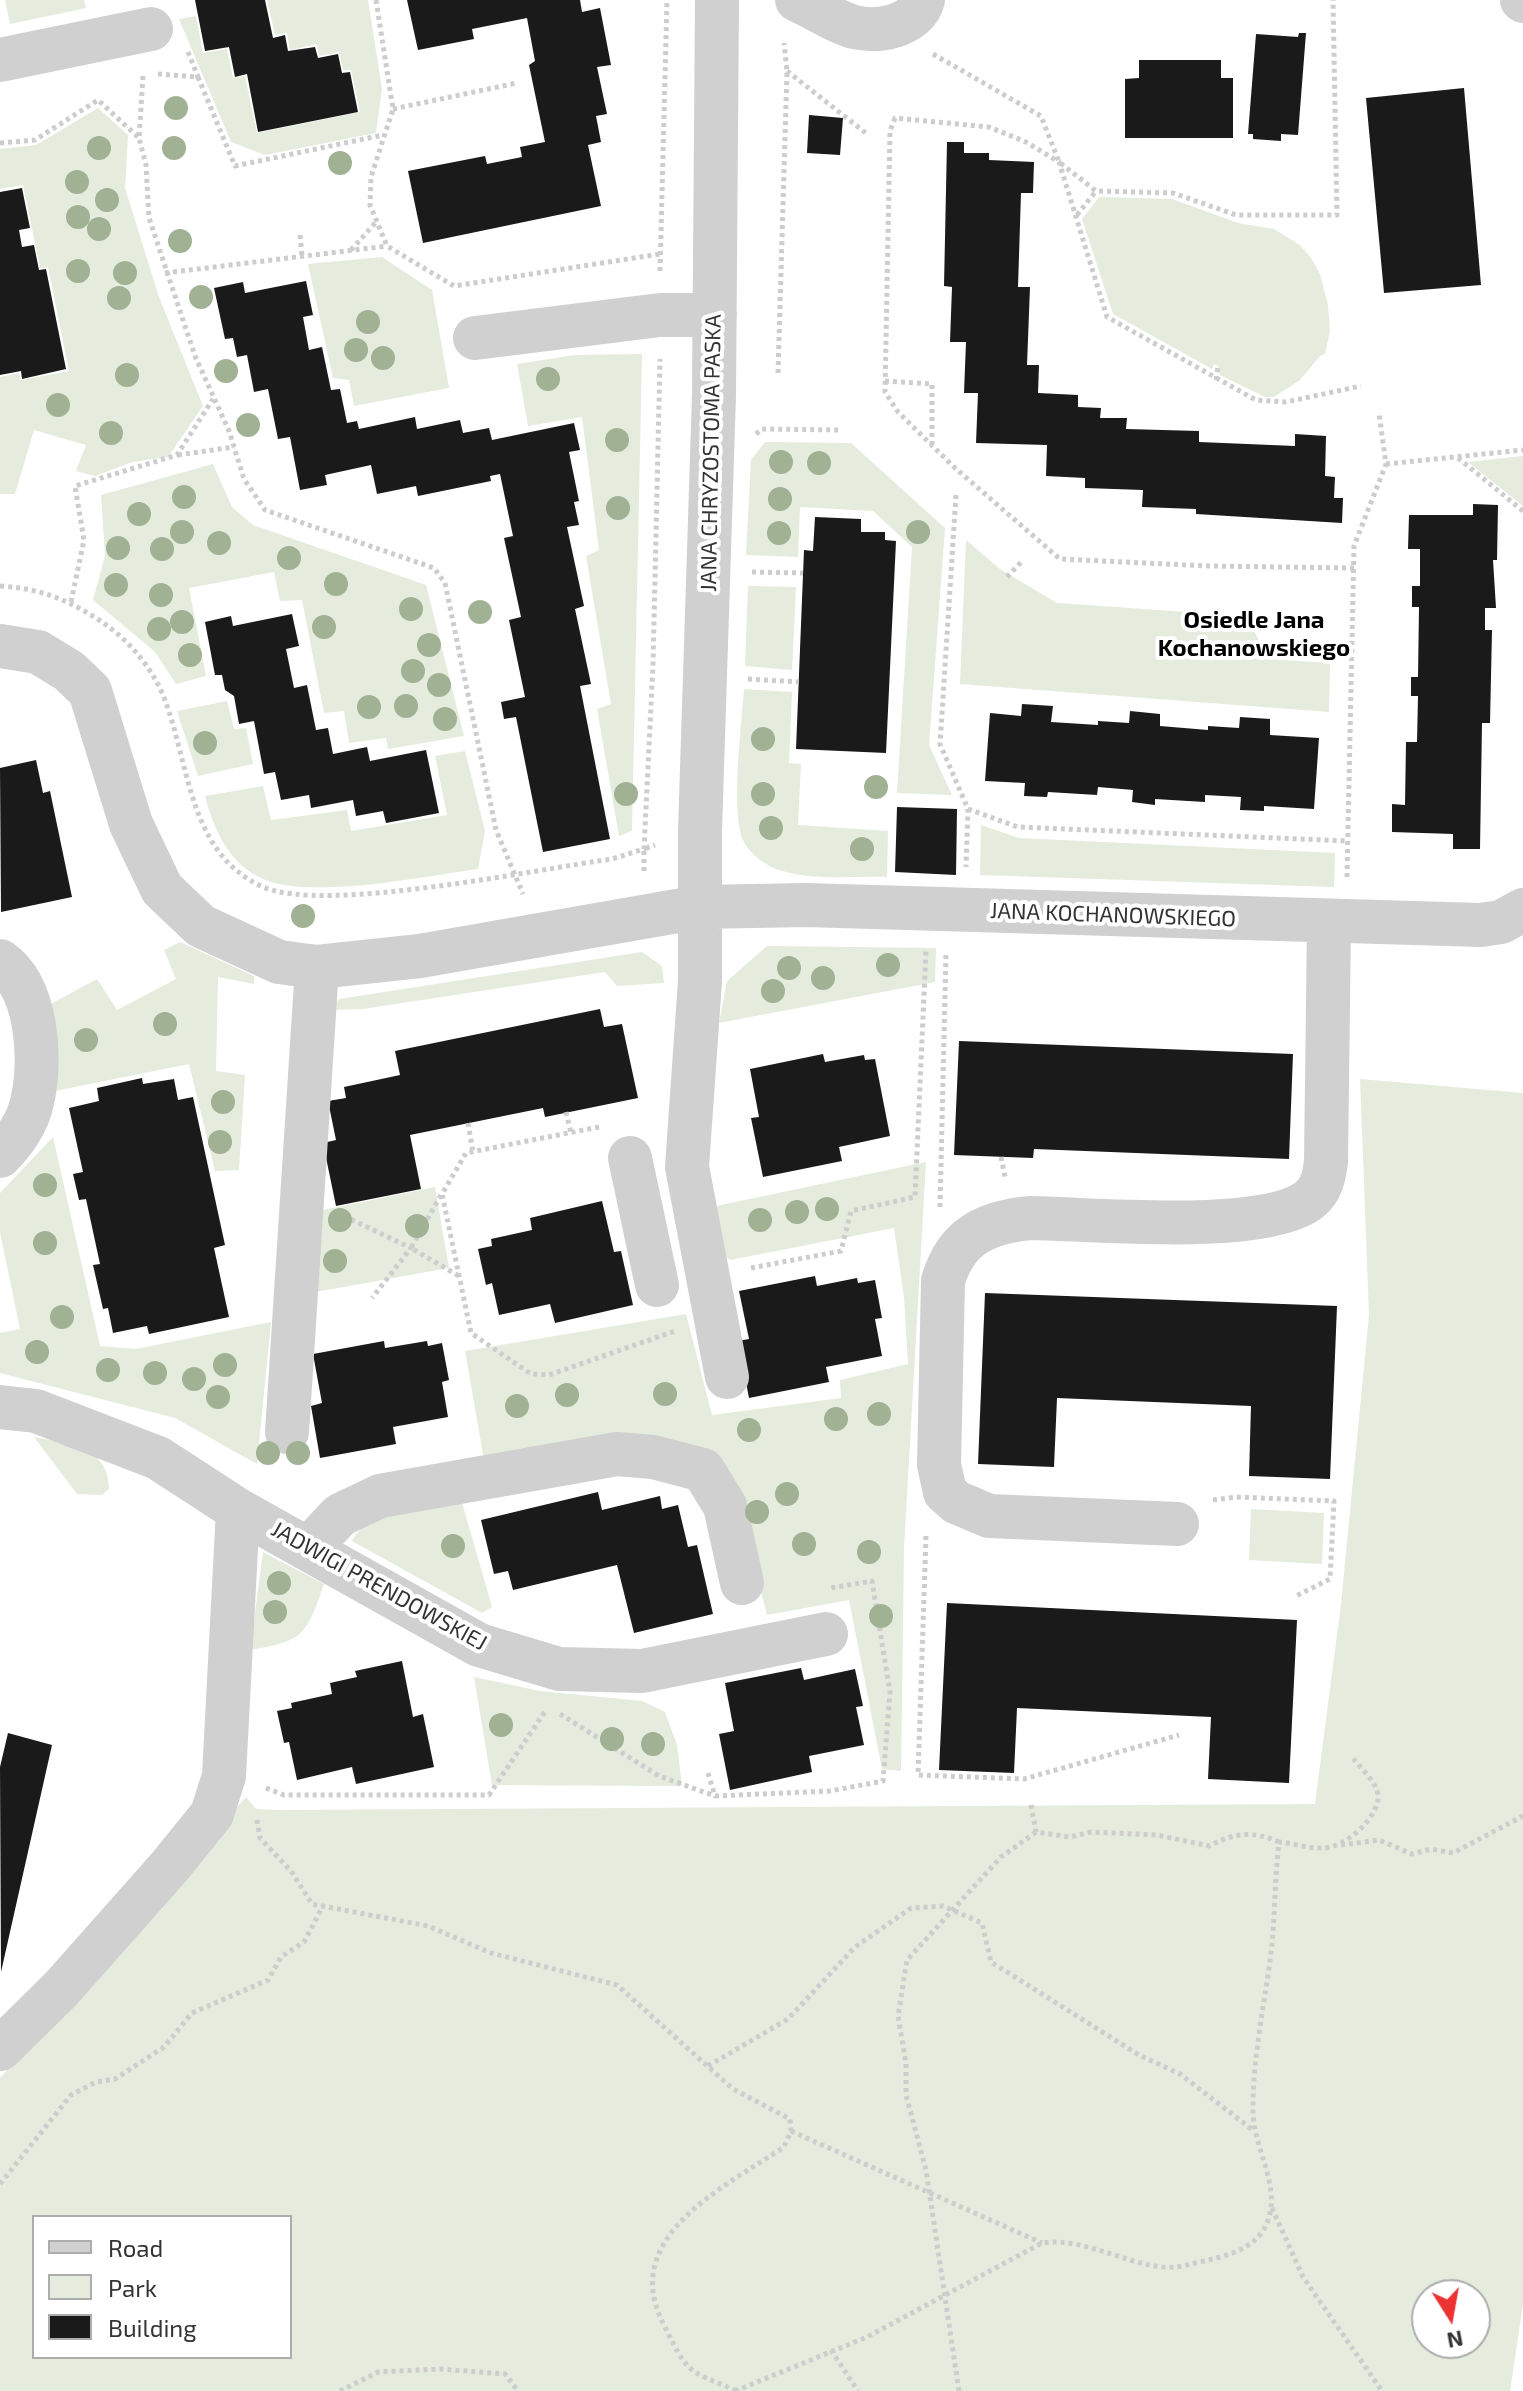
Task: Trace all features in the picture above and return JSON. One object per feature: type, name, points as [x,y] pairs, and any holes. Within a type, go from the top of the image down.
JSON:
[{"type":"street","name":"JANA CHRYZOSTOMA PASKA","points":[[717,0],[715,315],[700,981],[687,1167],[727,1377]]},
{"type":"street","points":[[796,21],[880,28],[903,23],[920,11],[923,0]]},
{"type":"street","points":[[0,60],[151,29]]},
{"type":"street","points":[[475,338],[660,315],[715,315]]},
{"type":"street","name":"JANA KOCHANOWSKIEGO","points":[[0,646],[38,652],[69,671],[90,691],[131,824],[162,889],[201,926],[279,962],[317,967],[420,956],[700,907],[806,905],[1481,925],[1501,922],[1523,910]]},
{"type":"street","points":[[1177,1524],[989,1516],[956,1502],[945,1492],[940,1481],[940,1298],[947,1267],[959,1246],[975,1231],[1016,1220],[1247,1221],[1290,1211],[1312,1198],[1320,1187],[1326,1162],[1335,923]]},
{"type":"street","points":[[0,961],[22,984],[31,1016],[35,1079],[32,1104],[24,1124],[0,1156]]},
{"type":"street","points":[[287,1432],[317,967]]},
{"type":"street","points":[[616,1142],[657,1285]]},
{"type":"street","name":"JADWIGI PRENDOWSKIEJ","points":[[0,1407],[36,1411],[131,1445],[158,1458],[238,1510],[479,1645],[559,1669],[642,1671],[826,1634]]},
{"type":"street","points":[[309,1548],[340,1515],[380,1496],[617,1454],[641,1456],[703,1470],[725,1506],[742,1583]]},
{"type":"street","points":[[0,2049],[61,1989],[212,1814],[224,1776],[238,1510]]},
{"type":"path","points":[[376,0],[393,109],[383,135],[369,193],[387,246],[454,286],[660,254]]},
{"type":"path","points":[[660,282],[667,0]]},
{"type":"path","points":[[1333,0],[1337,215],[1236,215],[1173,193],[1096,191],[1059,162],[1026,142],[989,127],[895,118],[890,131],[885,392],[898,412],[931,445],[1033,539],[1060,559],[1354,568]]},
{"type":"path","points":[[778,373],[787,71],[784,38],[796,21]]},
{"type":"path","points":[[923,55],[936,54],[1041,116],[1059,162],[1107,317],[1256,400],[1286,402],[1361,386]]},
{"type":"path","points":[[787,71],[867,134]]},
{"type":"path","points":[[383,135],[235,166],[198,77],[144,73],[139,138],[146,165],[149,218],[165,273],[244,479],[265,510],[422,563],[434,568],[445,583],[496,830],[513,872],[545,933]]},
{"type":"path","points":[[393,109],[517,83]]},
{"type":"path","points":[[0,143],[35,140],[98,100],[139,138]]},
{"type":"path","points":[[1076,216],[1096,191]]},
{"type":"path","points":[[351,251],[377,221]]},
{"type":"path","points":[[300,235],[302,256]]},
{"type":"path","points":[[165,273],[387,246]]},
{"type":"path","points":[[0,586],[31,590],[71,602],[128,643],[148,668],[162,694],[205,834],[230,865],[264,887],[308,895],[410,889],[612,859],[644,849],[653,665],[660,350]]},
{"type":"path","points":[[1216,380],[1218,366]]},
{"type":"path","points":[[885,381],[932,384],[931,445]]},
{"type":"path","points":[[177,455],[214,398]]},
{"type":"path","points":[[1335,923],[1347,901],[1354,546],[1386,464],[1379,413]]},
{"type":"path","points":[[753,437],[762,429],[841,430]]},
{"type":"path","points":[[71,602],[84,540],[75,486],[177,455],[234,447]]},
{"type":"path","points":[[1386,464],[1523,450]]},
{"type":"path","points":[[1457,457],[1523,511]]},
{"type":"path","points":[[442,1194],[471,1333],[531,1374],[549,1375],[710,1297],[841,1251],[851,1211],[915,1197],[946,909],[968,809],[940,744],[956,495]]},
{"type":"path","points":[[1007,577],[1023,560]]},
{"type":"path","points":[[749,572],[803,573]]},
{"type":"path","points":[[733,678],[799,682]]},
{"type":"path","points":[[968,809],[1018,827],[1348,841]]},
{"type":"path","points":[[946,909],[939,1215],[959,1246]]},
{"type":"path","points":[[566,1112],[571,1133]]},
{"type":"path","points":[[468,1123],[473,1152]]},
{"type":"path","points":[[372,1298],[411,1248],[466,1153],[571,1133],[616,1142]]},
{"type":"path","points":[[1001,1157],[1007,1183]]},
{"type":"path","points":[[299,1211],[341,1214],[411,1248],[459,1276]]},
{"type":"path","points":[[940,1481],[929,1510],[925,1546],[918,1775],[1024,1779],[1179,1735]]},
{"type":"path","points":[[1177,1524],[1199,1503],[1236,1497],[1334,1501],[1330,1579],[1294,1597]]},
{"type":"path","points":[[259,1777],[262,1786],[284,1795],[489,1795],[549,1706],[659,1776],[715,1796],[830,1791],[883,1781],[890,1692],[872,1581]]},
{"type":"path","points":[[1340,1845],[1374,1811],[1378,1795],[1373,1782],[1353,1758]]},
{"type":"path","points":[[708,1773],[715,1796]]},
{"type":"path","points":[[1031,1805],[1036,1832]]},
{"type":"path","points":[[256,1809],[260,1838],[291,1871],[312,1904],[428,1926],[491,1953],[617,1985],[733,2089],[790,2119],[791,2131],[784,2147],[687,2212],[662,2244],[650,2284],[660,2318],[687,2370],[736,2391],[867,2337],[1042,2243],[1064,2239],[1098,2251],[1172,2267],[1244,2250],[1257,2239],[1271,2207],[1271,2184],[1255,2132],[1253,2110],[1272,1944],[1279,1842]]},
{"type":"path","points":[[959,2391],[929,2194],[906,2095],[898,2016],[907,1960],[950,1909],[1001,1857],[1036,1832],[1070,1837],[1091,1832],[1157,1835],[1209,1846],[1232,1835],[1256,1832],[1279,1842],[1321,1849],[1379,1840],[1412,1854],[1431,1849],[1453,1853],[1523,1816]]},
{"type":"path","points":[[0,2184],[71,2095],[96,2082],[115,2079],[164,2047],[192,2013],[268,1980],[281,1957],[304,1942],[323,1906]]},
{"type":"path","points":[[708,2066],[788,2019],[855,1947],[911,1908],[950,1909],[982,1923],[991,1962],[1139,2055],[1180,2074],[1255,2132]]},
{"type":"path","points":[[791,2131],[1042,2243]]},
{"type":"path","points":[[1271,2207],[1303,2277],[1381,2391]]},
{"type":"path","points":[[831,2350],[858,2391]]},
{"type":"path","points":[[340,2391],[378,2372],[440,2369],[505,2374],[518,2391]]},
{"type":"green space","points":[[5,0],[84,0],[86,8],[10,24]]},
{"type":"green space","points":[[267,0],[368,0],[382,89],[376,133],[265,155],[231,142],[179,19],[196,16],[203,53],[227,49],[233,78],[245,76],[257,133],[360,112],[351,70],[343,70],[339,52],[319,56],[317,44],[290,50],[287,33],[275,35]]},
{"type":"green space","points":[[98,108],[128,135],[125,188],[159,297],[203,406],[168,457],[132,462],[95,476],[76,471],[86,445],[34,430],[15,494],[0,494],[0,377],[19,373],[21,380],[69,371],[48,267],[40,268],[23,185],[0,189],[0,149],[36,145]]},
{"type":"green space","points":[[1099,197],[1172,199],[1238,223],[1274,229],[1300,245],[1320,274],[1328,305],[1330,331],[1325,354],[1300,380],[1274,397],[1265,397],[1220,375],[1218,366],[1214,364],[1212,369],[1113,314],[1082,219]]},
{"type":"green space","points":[[382,257],[432,290],[449,388],[354,406],[349,380],[333,378],[308,264]]},
{"type":"green space","points":[[642,354],[632,831],[619,836],[597,709],[611,704],[586,556],[599,550],[582,417],[528,426],[517,364],[575,355]]},
{"type":"green space","points":[[765,442],[851,443],[945,528],[929,745],[952,795],[897,793],[912,547],[873,511],[800,507],[798,557],[746,555],[751,460]]},
{"type":"green space","points":[[1523,456],[1523,506],[1468,462]]},
{"type":"green space","points":[[213,464],[232,507],[253,525],[426,585],[464,736],[388,749],[386,738],[349,743],[344,711],[324,713],[302,600],[280,601],[274,572],[189,588],[206,676],[176,684],[155,652],[93,600],[105,556],[101,495]]},
{"type":"green space","points":[[966,540],[1000,569],[1057,603],[1246,616],[1269,659],[1330,663],[1329,712],[960,684]]},
{"type":"green space","points":[[748,586],[796,587],[792,670],[745,666]]},
{"type":"green space","points":[[744,689],[792,692],[789,763],[801,764],[798,825],[888,831],[887,877],[817,877],[789,873],[767,864],[747,846],[740,830],[737,791]]},
{"type":"green space","points":[[227,701],[234,729],[246,728],[253,764],[198,776],[177,711]]},
{"type":"green space","points":[[465,751],[485,831],[478,869],[338,887],[284,885],[251,873],[232,855],[218,833],[205,796],[263,786],[271,820],[347,810],[351,831],[447,815],[435,756]]},
{"type":"green space","points":[[981,825],[1019,838],[1335,853],[1334,887],[980,875]]},
{"type":"green space","points":[[180,942],[254,976],[254,984],[218,977],[216,1071],[245,1075],[239,1170],[215,1171],[189,1064],[50,1092],[43,1008],[97,979],[117,1010],[176,979],[164,950]]},
{"type":"green space","points":[[767,946],[936,948],[935,982],[719,1023],[727,981]]},
{"type":"green space","points":[[642,952],[662,966],[664,983],[617,986],[605,972],[363,1009],[331,1010],[339,999]]},
{"type":"green space","points":[[1360,1079],[1523,1093],[1523,2304],[1510,2391],[0,2391],[0,2078],[246,1797],[256,1809],[277,1810],[1315,1804],[1341,1604],[1369,1315]]},
{"type":"green space","points":[[53,1137],[100,1346],[136,1349],[271,1322],[257,1464],[175,1418],[0,1373],[0,1333],[20,1329],[0,1232],[0,1193]]},
{"type":"green space","points":[[926,1162],[904,1547],[901,1771],[882,1769],[849,1600],[767,1615],[741,1511],[713,1461],[484,1460],[465,1351],[686,1314],[712,1415],[841,1398],[840,1380],[908,1364],[904,1297],[894,1228],[730,1260],[722,1254],[716,1206]]},
{"type":"green space","points":[[435,1187],[449,1268],[310,1293],[323,1210]]},
{"type":"green space","points":[[34,1437],[73,1445],[94,1455],[107,1475],[109,1489],[102,1495],[77,1494]]},
{"type":"green space","points":[[461,1499],[492,1607],[482,1613],[352,1541],[360,1529],[385,1514]]},
{"type":"green space","points":[[1251,1509],[1324,1513],[1322,1564],[1249,1560]]},
{"type":"green space","points":[[263,1552],[324,1584],[313,1615],[301,1633],[282,1643],[250,1650]]},
{"type":"green space","points":[[474,1677],[540,1691],[642,1701],[665,1712],[677,1745],[682,1786],[492,1785]]},
{"type":"building","points":[[195,0],[265,0],[273,38],[285,35],[288,51],[315,47],[318,58],[338,54],[342,73],[350,72],[358,112],[258,132],[247,74],[235,77],[229,47],[205,51]]},
{"type":"building","points":[[407,0],[580,0],[582,12],[600,8],[611,65],[597,67],[607,114],[596,116],[601,142],[588,145],[601,206],[423,243],[408,171],[485,156],[487,164],[522,157],[520,147],[545,142],[529,65],[535,61],[527,18],[472,29],[474,39],[418,50]]},
{"type":"building","points":[[1299,33],[1306,33],[1298,135],[1281,134],[1281,141],[1253,139],[1253,134],[1248,134],[1256,34],[1298,37]]},
{"type":"building","points":[[1139,60],[1221,60],[1221,78],[1233,78],[1233,138],[1125,138],[1125,79],[1139,78]]},
{"type":"building","points":[[1464,88],[1481,285],[1384,293],[1366,98]]},
{"type":"building","points":[[809,115],[843,118],[840,155],[807,153]]},
{"type":"building","points":[[947,142],[964,142],[964,153],[989,153],[989,160],[1034,162],[1033,193],[1021,193],[1018,287],[1030,287],[1027,365],[1039,365],[1038,393],[1078,395],[1078,407],[1101,408],[1100,418],[1127,418],[1126,429],[1199,431],[1199,442],[1295,446],[1295,434],[1326,436],[1325,476],[1335,477],[1334,498],[1343,498],[1342,523],[1196,514],[1196,509],[1142,507],[1143,490],[1085,488],[1085,478],[1046,476],[1047,445],[976,443],[978,393],[964,393],[966,342],[950,342],[952,287],[944,286]]},
{"type":"building","points":[[22,188],[30,228],[19,230],[22,247],[34,245],[39,270],[46,269],[66,369],[22,379],[21,371],[0,375],[0,192]]},
{"type":"building","points":[[306,281],[313,315],[303,317],[309,350],[322,347],[331,390],[340,389],[347,423],[357,421],[359,429],[415,417],[417,429],[460,420],[463,433],[489,428],[492,440],[574,423],[580,450],[569,452],[579,501],[574,502],[579,525],[567,527],[584,606],[575,609],[591,684],[580,686],[610,839],[543,852],[516,717],[504,719],[501,702],[525,697],[509,620],[521,617],[504,538],[513,536],[500,474],[490,476],[491,481],[418,496],[416,486],[377,494],[371,465],[325,475],[327,485],[300,490],[290,437],[278,439],[268,389],[254,392],[247,355],[237,357],[233,338],[225,339],[214,288],[243,282],[245,293]]},
{"type":"building","points":[[1473,504],[1498,505],[1497,560],[1493,560],[1496,608],[1485,608],[1485,630],[1492,630],[1490,723],[1482,723],[1480,849],[1453,849],[1453,834],[1392,832],[1392,804],[1405,805],[1406,742],[1417,742],[1418,696],[1411,696],[1411,677],[1418,677],[1419,607],[1412,607],[1412,586],[1420,586],[1420,549],[1408,549],[1409,515],[1473,515]]},
{"type":"building","points":[[815,517],[861,519],[861,532],[885,532],[885,540],[896,541],[886,753],[796,749],[804,550],[813,551]]},
{"type":"building","points":[[292,614],[299,646],[286,649],[294,688],[307,685],[316,730],[328,728],[333,754],[367,747],[370,761],[426,750],[439,813],[386,823],[383,811],[356,816],[353,800],[311,808],[309,795],[281,800],[275,772],[264,774],[254,721],[239,724],[234,696],[225,690],[222,675],[215,675],[205,622],[231,616],[233,626]]},
{"type":"building","points":[[1022,704],[1053,706],[1051,722],[1098,725],[1098,721],[1129,723],[1130,711],[1160,714],[1160,726],[1208,730],[1208,726],[1239,728],[1240,717],[1270,719],[1270,735],[1319,738],[1314,809],[1264,806],[1264,811],[1240,810],[1241,797],[1205,795],[1205,802],[1155,799],[1155,805],[1132,802],[1133,790],[1098,787],[1097,795],[1048,792],[1047,797],[1024,796],[1025,783],[985,781],[990,713],[1021,716]]},
{"type":"building","points":[[36,760],[43,793],[50,791],[72,897],[1,912],[0,768]]},
{"type":"building","points":[[897,807],[957,809],[956,875],[895,872]]},
{"type":"building","points":[[600,1009],[604,1027],[622,1024],[638,1098],[545,1117],[543,1108],[410,1135],[421,1189],[336,1206],[323,1143],[336,1140],[328,1101],[346,1098],[344,1087],[400,1075],[395,1051]]},
{"type":"building","points":[[959,1041],[1293,1054],[1289,1159],[1034,1149],[1033,1158],[954,1155]]},
{"type":"building","points":[[823,1054],[825,1062],[864,1055],[865,1060],[875,1059],[890,1136],[839,1147],[842,1161],[763,1177],[751,1118],[759,1117],[750,1069]]},
{"type":"building","points":[[142,1078],[143,1084],[174,1079],[178,1100],[193,1097],[225,1245],[214,1248],[229,1317],[149,1334],[147,1326],[113,1333],[108,1308],[103,1309],[93,1265],[100,1264],[86,1199],[79,1200],[73,1174],[83,1172],[69,1108],[99,1101],[97,1088]]},
{"type":"building","points":[[602,1201],[614,1252],[621,1251],[633,1305],[555,1323],[550,1304],[499,1315],[492,1283],[486,1285],[478,1249],[492,1246],[491,1239],[532,1230],[530,1218]]},
{"type":"building","points":[[815,1276],[817,1286],[857,1278],[858,1283],[875,1280],[882,1318],[875,1319],[882,1356],[826,1367],[829,1382],[749,1398],[738,1341],[749,1339],[739,1291]]},
{"type":"building","points":[[985,1293],[1337,1306],[1330,1479],[1249,1476],[1251,1406],[1057,1398],[1054,1467],[978,1464]]},
{"type":"building","points":[[384,1341],[385,1348],[427,1341],[428,1346],[442,1343],[449,1380],[442,1382],[448,1417],[393,1427],[396,1444],[320,1458],[311,1406],[322,1403],[313,1354]]},
{"type":"building","points":[[598,1492],[602,1510],[660,1496],[662,1509],[678,1505],[688,1547],[697,1545],[713,1614],[634,1633],[617,1565],[513,1590],[508,1571],[494,1574],[481,1520]]},
{"type":"building","points":[[947,1603],[1297,1620],[1289,1783],[1208,1779],[1211,1717],[1017,1708],[1014,1773],[939,1770]]},
{"type":"building","points":[[402,1661],[413,1717],[423,1714],[434,1767],[356,1784],[352,1767],[297,1780],[289,1742],[284,1743],[277,1711],[292,1708],[291,1703],[332,1694],[330,1683],[357,1677],[355,1671]]},
{"type":"building","points":[[801,1668],[804,1680],[855,1669],[863,1706],[856,1707],[864,1745],[809,1756],[812,1772],[730,1790],[719,1734],[734,1731],[725,1683]]},
{"type":"building","points":[[8,1733],[52,1745],[1,1972],[0,1767]]},
{"type":"district","name":"Osiedle Jana Kochanowskiego","points":[[1254,634]]}]
